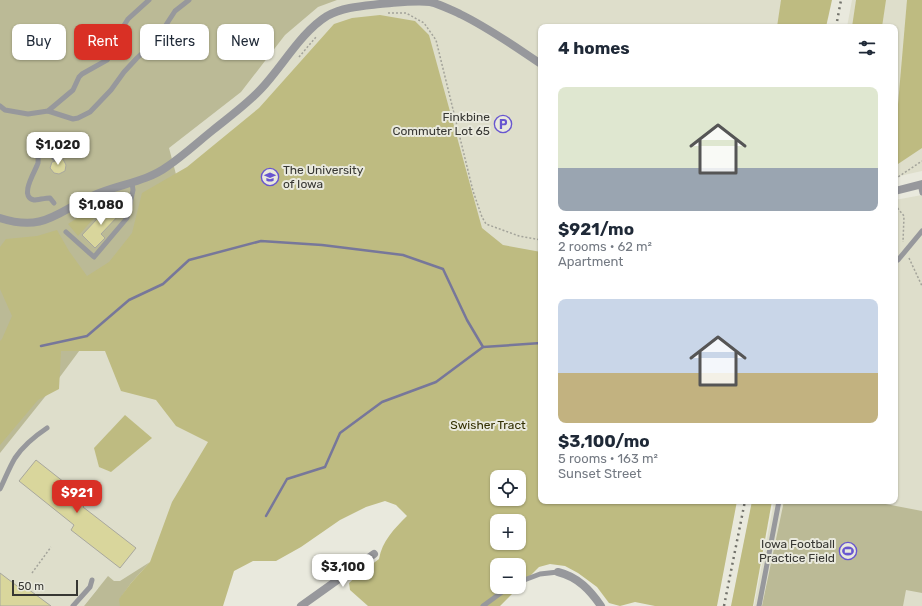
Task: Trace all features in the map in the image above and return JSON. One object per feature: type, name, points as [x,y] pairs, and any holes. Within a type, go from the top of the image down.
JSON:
[{"type":"street","points":[[0,218],[17,223],[44,221],[106,190],[157,174],[238,110],[261,89],[313,28],[328,15],[341,10],[361,6],[431,2],[452,10],[480,24],[538,62]]},
{"type":"street","points":[[898,190],[921,184]]},
{"type":"street","points":[[301,606],[374,554]]},
{"type":"street","points":[[558,572],[577,579],[591,591],[601,606]]},
{"type":"lane","points":[[48,111],[73,90],[82,74],[107,60],[115,48],[123,27],[128,19],[149,0]]},
{"type":"lane","points":[[0,106],[5,110],[28,114],[48,111],[73,119],[90,112],[111,90],[124,72],[148,48],[175,11],[189,0]]},
{"type":"lane","points":[[54,158],[42,137],[34,145],[38,162],[27,188],[27,193],[30,198],[34,200],[50,198],[54,203]]},
{"type":"lane","points":[[66,232],[94,257],[127,218],[133,190],[132,182]]},
{"type":"lane","points":[[921,184],[922,193]]},
{"type":"lane","points":[[898,260],[922,231]]},
{"type":"lane","points":[[0,489],[15,458],[24,447],[47,428]]},
{"type":"lane","points":[[759,606],[778,504]]},
{"type":"lane","points":[[526,579],[540,574],[558,572]]},
{"type":"lane","points":[[73,606],[90,587],[92,580]]},
{"type":"lane","points":[[483,606],[499,594]]},
{"type":"path","points":[[386,12],[406,13],[424,23],[436,40],[474,191],[482,218],[486,224],[520,236],[538,239]]},
{"type":"path","points":[[295,62],[320,32]]},
{"type":"path","points":[[898,177],[922,161]]},
{"type":"path","points":[[32,573],[52,547]]},
{"type":"shaded area","name":"The University of Iowa","points":[[0,0],[825,0],[821,24],[538,24],[538,329],[110,606],[98,588],[84,606],[0,606]]},
{"type":"shaded area","points":[[852,0],[922,0],[922,171],[898,176],[898,24],[848,24]]},
{"type":"shaded area","name":"Iowa Football Practice Field","points":[[922,195],[922,606],[754,606],[773,504],[898,504],[898,199]]},
{"type":"green space","points":[[0,0],[337,0],[318,7],[285,35],[274,49],[274,24],[217,24],[217,60],[266,60],[241,92],[169,148],[185,208],[48,393],[0,453]]},
{"type":"green space","points":[[781,0],[832,0],[827,24],[777,24]]},
{"type":"green space","points":[[856,0],[886,0],[882,24],[852,24]]},
{"type":"green space","points":[[907,0],[922,0],[922,148],[898,164],[898,104]]},
{"type":"green space","name":"Swisher Tract","points":[[380,15],[415,21],[429,35],[482,228],[503,245],[538,251],[538,504],[736,504],[717,606],[655,606],[635,602],[620,606],[609,603],[597,587],[578,573],[565,566],[550,564],[539,567],[526,580],[526,558],[490,558],[490,594],[512,594],[500,606],[368,606],[350,590],[349,583],[379,559],[386,541],[407,516],[396,505],[385,501],[366,507],[340,520],[301,547],[276,561],[253,561],[234,571],[223,606],[120,606],[119,599],[150,562],[172,502],[208,442],[176,426],[156,400],[121,391],[105,351],[61,351],[59,389],[38,400],[0,445],[0,341],[12,316],[0,289],[0,247],[6,239],[37,236],[57,230],[69,251],[87,276],[109,262],[132,233],[142,193],[187,167],[259,108],[334,24],[352,18]]},
{"type":"green space","points":[[111,199],[78,236],[68,224],[101,202]]},
{"type":"green space","points":[[125,415],[152,438],[111,472],[99,467],[94,448]]},
{"type":"green space","points":[[751,504],[771,504],[753,606],[731,606]]},
{"type":"green space","name":"Iowa Football Practice Field","points":[[783,504],[886,504],[922,511],[922,593],[906,590],[903,606],[762,606]]},
{"type":"green space","points":[[150,562],[131,583],[119,600],[192,606],[84,606],[108,576],[114,581],[120,581]]},
{"type":"building","points":[[58,159],[63,159],[66,165],[65,171],[59,174],[54,173],[50,168],[52,162]]},
{"type":"building","points":[[111,204],[121,213],[101,234],[105,238],[95,248],[82,235]]},
{"type":"building","points":[[36,460],[88,501],[83,507],[136,548],[120,568],[71,530],[74,525],[19,481]]},
{"type":"building","points":[[0,573],[21,589],[24,586],[51,606],[0,606]]},
{"type":"waterway","points":[[41,346],[87,336],[129,300],[163,284],[189,260],[261,241],[322,245],[403,255],[443,269],[467,320],[483,347],[538,343]]},
{"type":"waterway","points":[[266,516],[287,479],[325,467],[340,433],[382,402],[436,382],[483,347]]},
{"type":"railway","points":[[837,24],[841,0]]},
{"type":"railway","points":[[724,606],[744,504]]},
{"type":"place","name":"Finkbine Commuter Lot 65","points":[[503,124]]},
{"type":"place","name":"The University of Iowa","points":[[270,177]]},
{"type":"place","name":"Iowa Football Practice Field","points":[[848,551]]}]
